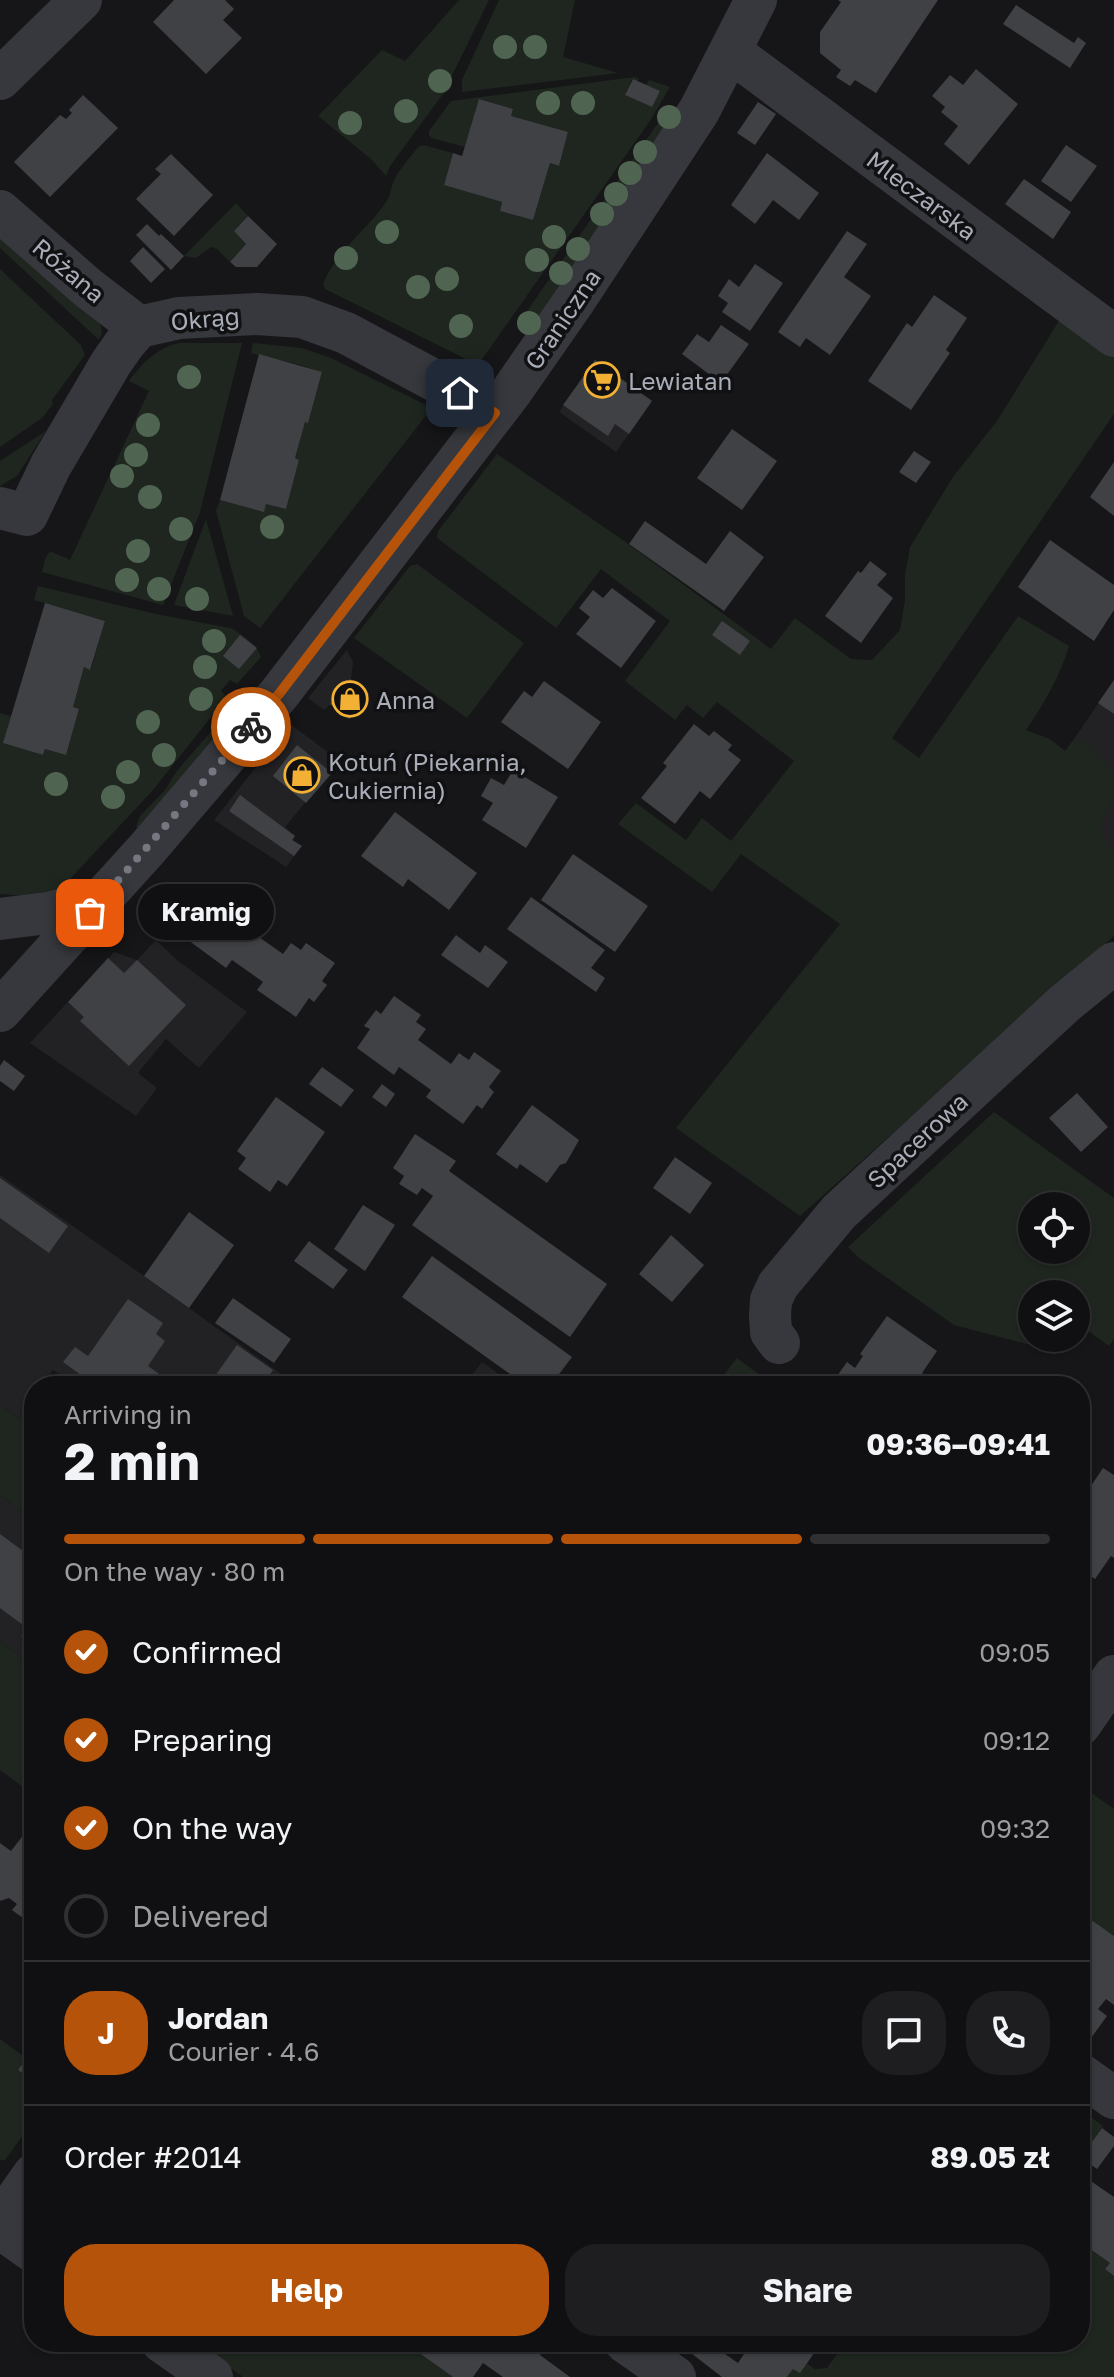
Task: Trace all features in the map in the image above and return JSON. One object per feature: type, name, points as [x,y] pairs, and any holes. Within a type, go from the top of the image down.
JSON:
[{"type":"street","points":[[0,79],[81,0]]},
{"type":"street","name":"Graniczna","points":[[0,1011],[103,899],[279,694],[537,357],[699,111],[756,0]]},
{"type":"street","name":"Mleczarska","points":[[731,52],[1114,336]]},
{"type":"street","name":"Różana","points":[[0,211],[88,288],[139,327]]},
{"type":"street","name":"Okrąg","points":[[0,508],[27,515],[51,465],[111,363],[139,327],[179,318],[257,314],[302,317],[346,333],[495,413]]},
{"type":"street","points":[[1,920],[48,913],[103,899]]},
{"type":"street","points":[[1,920],[41,967]]},
{"type":"street","name":"Spacerowa","points":[[779,1343],[771,1332],[771,1300],[774,1293],[798,1259],[839,1212],[1064,1004],[1114,963]]},
{"type":"street","points":[[1090,1711],[1114,1676]]},
{"type":"street","points":[[1090,2081],[1114,2098]]},
{"type":"street","points":[[0,2222],[24,2188]]},
{"type":"street","points":[[0,2228],[24,2245]]},
{"type":"street","points":[[176,2352],[212,2377]]},
{"type":"street","points":[[644,2352],[675,2377]]},
{"type":"shaded area","points":[[459,0],[489,0],[443,94],[390,166],[386,176],[371,159],[318,116],[382,50],[405,61]]},
{"type":"shaded area","points":[[499,0],[575,0],[563,57],[618,73],[462,92],[462,80]]},
{"type":"shaded area","points":[[635,77],[638,81],[632,79],[625,95],[652,107],[659,91],[646,85],[649,80],[670,87],[650,121],[478,365],[325,289],[323,284],[335,262],[384,205],[398,173],[423,145],[453,153],[444,185],[502,202],[500,211],[533,220],[550,163],[559,166],[568,133],[511,116],[513,109],[480,99],[465,147],[431,138],[429,131],[451,101]]},
{"type":"shaded area","points":[[669,107],[677,112],[528,334],[520,329],[518,324]]},
{"type":"shaded area","points":[[236,203],[248,216],[234,231],[246,244],[230,262],[211,247],[196,258],[184,256]]},
{"type":"shaded area","points":[[0,234],[100,322],[102,332],[99,340],[0,248]]},
{"type":"shaded area","points":[[0,269],[81,345],[85,355],[42,418],[0,447]]},
{"type":"shaded area","points":[[1062,316],[1114,354],[1114,414],[892,738],[919,758],[1018,616],[1069,646],[1051,690],[1026,730],[1050,739],[1065,751],[1074,739],[1087,743],[1114,773],[1113,801],[1100,824],[1103,837],[1114,852],[1114,936],[800,1216],[676,1128],[840,924],[741,854],[712,892],[618,824],[636,803],[686,840],[702,818],[731,841],[794,761],[717,702],[703,718],[687,705],[675,720],[625,681],[670,621],[601,569],[556,628],[437,538],[438,531],[497,454],[620,538],[771,649],[795,618],[851,659],[872,660],[900,630],[910,547],[953,477],[997,421]]},
{"type":"shaded area","points":[[179,343],[242,343],[200,512],[163,605],[42,572],[50,551],[70,560],[149,391],[129,381],[151,357]]},
{"type":"shaded area","points":[[253,343],[302,348],[331,358],[426,405],[428,413],[260,628],[244,616],[216,511],[220,500],[264,511],[266,504],[286,509],[299,460],[295,458],[322,373],[251,353]]},
{"type":"shaded area","name":"Lewiatan","points":[[595,360],[652,401],[616,452],[559,412]]},
{"type":"shaded area","points":[[46,431],[17,476],[0,486],[0,461]]},
{"type":"shaded area","points":[[206,519],[233,616],[174,605]]},
{"type":"shaded area","points":[[417,564],[524,643],[467,718],[354,638],[410,566]]},
{"type":"shaded area","points":[[38,586],[230,628],[248,640],[261,657],[237,684],[230,680],[221,691],[227,697],[153,790],[56,894],[0,894],[0,713],[11,716],[4,743],[43,755],[45,749],[66,755],[79,709],[73,707],[84,667],[91,669],[105,621],[34,600]]},
{"type":"shaded area","points":[[347,650],[353,662],[351,679],[369,694],[349,719],[331,704],[324,710],[308,698]]},
{"type":"shaded area","points":[[1114,680],[1114,899],[1066,751]]},
{"type":"shaded area","points":[[226,714],[234,719],[136,827],[140,816]]},
{"type":"shaded area","points":[[290,724],[340,761],[285,827],[295,836],[293,840],[302,846],[286,867],[214,820]]},
{"type":"shaded area","points":[[156,940],[177,960],[247,1012],[199,1068],[166,1039],[138,1073],[157,1088],[136,1116],[30,1043],[114,952],[137,960]]},
{"type":"shaded area","points":[[994,1112],[1114,1198],[1114,1339],[1109,1346],[1090,1332],[1090,1280],[1018,1280],[1018,1342],[954,1325],[848,1247]]},
{"type":"shaded area","points":[[0,1175],[284,1376],[62,1376],[53,1370],[48,1376],[24,1376],[24,1409],[18,1418],[0,1405]]},
{"type":"shaded area","points":[[737,1358],[761,1376],[723,1376]]},
{"type":"shaded area","points":[[482,1362],[501,1376],[472,1376]]},
{"type":"shaded area","points":[[0,1405],[18,1418],[24,1410],[24,1513],[0,1495]]},
{"type":"shaded area","points":[[0,1495],[24,1513],[24,1660],[0,1642]]},
{"type":"shaded area","points":[[0,1642],[24,1660],[24,1788],[0,1770]]},
{"type":"shaded area","points":[[1090,1792],[1114,1809],[1114,1936],[1093,1921],[1090,1925]]},
{"type":"shaded area","points":[[0,2039],[24,2057],[18,2070],[24,2074],[24,2134],[5,2160],[0,2160]]},
{"type":"shaded area","points":[[1090,2116],[1103,2126],[1090,2144]]},
{"type":"shaded area","points":[[1090,2250],[1110,2263],[1105,2269],[1114,2276],[1114,2377],[787,2377],[793,2369],[806,2363],[815,2369],[827,2368],[839,2352],[1090,2352]]},
{"type":"shaded area","points":[[208,2352],[418,2352],[453,2377],[243,2377]]},
{"type":"building","points":[[174,0],[225,0],[234,9],[223,20],[242,38],[206,74],[153,22]]},
{"type":"building","points":[[838,0],[938,0],[876,93],[855,80],[850,86],[836,77],[841,70],[820,53],[820,32],[841,2]]},
{"type":"building","points":[[1016,5],[1074,43],[1078,37],[1086,43],[1070,68],[1003,24]]},
{"type":"building","points":[[976,69],[1018,104],[969,165],[944,144],[958,126],[941,112],[945,107],[932,96],[950,75],[963,85]]},
{"type":"building","points":[[633,79],[660,91],[652,107],[625,95]]},
{"type":"building","points":[[83,95],[118,128],[50,197],[14,162],[60,115],[66,119],[72,113],[69,110]]},
{"type":"building","points":[[479,99],[513,109],[511,116],[568,132],[559,166],[550,163],[533,220],[500,211],[502,202],[444,185],[453,153],[462,156]]},
{"type":"building","points":[[758,102],[776,114],[755,145],[737,133]]},
{"type":"building","points":[[1066,145],[1097,166],[1071,202],[1041,181]]},
{"type":"building","points":[[767,153],[819,193],[799,220],[773,200],[755,224],[731,205]]},
{"type":"building","points":[[171,154],[213,195],[174,236],[136,199],[161,174],[155,169]]},
{"type":"building","points":[[1024,179],[1071,212],[1053,239],[1005,204]]},
{"type":"building","points":[[248,216],[277,244],[257,267],[236,267],[230,262],[246,244],[234,231]]},
{"type":"building","points":[[147,224],[184,256],[171,270],[136,235]]},
{"type":"building","points":[[847,231],[867,244],[844,277],[871,296],[830,355],[806,338],[800,347],[778,332]]},
{"type":"building","points":[[143,247],[165,269],[151,283],[130,261]]},
{"type":"building","points":[[755,264],[783,283],[750,331],[722,312],[728,303],[718,296],[729,279],[739,287]]},
{"type":"building","points":[[934,295],[967,318],[946,350],[950,353],[911,410],[868,381],[907,323],[912,327]]},
{"type":"building","points":[[721,325],[749,344],[721,383],[682,354],[697,334],[709,342]]},
{"type":"building","points":[[259,354],[322,372],[295,458],[299,460],[286,509],[266,504],[264,512],[220,500]]},
{"type":"building","name":"Lewiatan","points":[[595,360],[652,401],[629,434],[615,424],[608,436],[563,405]]},
{"type":"building","points":[[732,429],[777,461],[742,510],[697,478]]},
{"type":"building","points":[[914,451],[931,462],[916,483],[899,472]]},
{"type":"building","points":[[1114,462],[1114,516],[1090,497]]},
{"type":"building","points":[[645,521],[706,564],[730,531],[764,557],[724,611],[629,544]]},
{"type":"building","points":[[1050,540],[1114,585],[1114,610],[1094,641],[1018,587]]},
{"type":"building","points":[[870,561],[887,574],[877,585],[893,598],[861,643],[825,616],[858,571],[861,573]]},
{"type":"building","points":[[612,588],[656,621],[621,668],[576,634],[590,617],[579,608],[593,590],[603,598]]},
{"type":"building","points":[[45,603],[105,621],[90,670],[84,667],[73,707],[79,709],[66,755],[45,749],[43,755],[3,743]]},
{"type":"building","points":[[722,621],[750,641],[740,655],[712,635]]},
{"type":"building","points":[[240,635],[257,648],[239,669],[223,656]]},
{"type":"building","name":"Anna","points":[[350,679],[369,694],[349,719],[330,704]]},
{"type":"building","points":[[1114,680],[1114,714],[1098,703]]},
{"type":"building","points":[[544,681],[601,722],[568,769],[501,722],[524,691],[532,697]]},
{"type":"building","points":[[694,724],[709,736],[714,731],[732,745],[728,750],[741,760],[710,799],[700,791],[675,824],[641,798],[667,766],[663,763]]},
{"type":"building","name":"Kotuń (Piekarnia, Cukiernia)","points":[[297,745],[332,773],[306,803],[273,776]]},
{"type":"building","points":[[513,770],[558,797],[526,848],[482,820],[493,803],[481,796],[491,778],[504,785]]},
{"type":"building","points":[[240,795],[295,836],[292,840],[302,846],[294,856],[229,811]]},
{"type":"building","points":[[395,812],[477,873],[449,910],[408,879],[403,887],[361,856]]},
{"type":"building","points":[[573,854],[648,906],[615,952],[541,900]]},
{"type":"building","points":[[226,887],[254,906],[249,913],[259,921],[252,932],[283,954],[291,943],[301,950],[306,943],[335,963],[322,981],[327,985],[314,1002],[309,998],[296,1017],[257,990],[263,982],[232,960],[226,968],[188,940],[202,922],[196,918],[208,900],[214,904]]},
{"type":"building","points":[[531,897],[605,950],[591,968],[605,978],[596,992],[507,929]]},
{"type":"building","points":[[456,935],[480,953],[485,945],[508,962],[488,988],[441,955]]},
{"type":"building","points":[[108,958],[124,973],[137,960],[186,1005],[129,1066],[80,1021],[84,1017],[68,1002]]},
{"type":"building","points":[[394,996],[421,1015],[416,1022],[426,1029],[418,1040],[451,1064],[459,1053],[469,1060],[474,1052],[501,1071],[489,1087],[494,1092],[482,1109],[477,1105],[463,1124],[426,1097],[431,1090],[399,1067],[394,1075],[357,1048],[370,1029],[364,1026],[376,1010],[381,1014]]},
{"type":"building","points":[[4,1060],[25,1076],[14,1091],[0,1081],[0,1066]]},
{"type":"building","points":[[322,1067],[354,1090],[341,1107],[309,1084]]},
{"type":"building","points":[[382,1084],[395,1094],[386,1107],[372,1097]]},
{"type":"building","points":[[1077,1093],[1108,1127],[1081,1152],[1049,1118]]},
{"type":"building","points":[[276,1097],[325,1132],[287,1186],[278,1180],[270,1192],[238,1169],[246,1158],[237,1151]]},
{"type":"building","points":[[532,1105],[579,1140],[566,1163],[560,1165],[547,1183],[520,1164],[517,1169],[496,1154]]},
{"type":"building","points":[[415,1134],[456,1161],[449,1171],[607,1284],[570,1337],[412,1225],[433,1196],[422,1188],[417,1195],[399,1184],[404,1176],[393,1168]]},
{"type":"building","points":[[675,1157],[712,1183],[690,1214],[653,1188]]},
{"type":"building","points":[[0,1178],[68,1226],[49,1253],[0,1218]]},
{"type":"building","points":[[363,1205],[395,1225],[365,1271],[334,1249]]},
{"type":"building","points":[[189,1212],[234,1245],[189,1308],[144,1276]]},
{"type":"building","points":[[671,1235],[704,1265],[672,1302],[639,1274]]},
{"type":"building","points":[[309,1241],[348,1270],[333,1289],[294,1261]]},
{"type":"building","points":[[432,1256],[572,1357],[558,1376],[513,1376],[402,1297]]},
{"type":"building","points":[[233,1298],[291,1339],[274,1363],[215,1323]]},
{"type":"building","points":[[128,1299],[163,1323],[156,1334],[165,1341],[148,1366],[162,1376],[82,1376],[63,1362],[75,1347],[88,1356]]},
{"type":"building","points":[[887,1316],[937,1351],[922,1373],[926,1376],[837,1376],[847,1362],[855,1368],[863,1356],[860,1354]]},
{"type":"building","points":[[237,1345],[273,1370],[269,1376],[215,1376]]},
{"type":"building","points":[[1103,1468],[1114,1475],[1114,1558],[1111,1556],[1095,1579],[1090,1576],[1090,1487]]},
{"type":"building","points":[[0,1534],[24,1552],[24,1626],[0,1608]]},
{"type":"building","points":[[24,1834],[24,1919],[12,1910],[17,1904],[9,1898],[0,1901],[0,1843],[11,1851]]},
{"type":"building","points":[[1093,1921],[1114,1936],[1114,2005],[1106,1999],[1098,2009],[1107,2016],[1090,2039],[1090,1925]]},
{"type":"building","points":[[1102,2128],[1114,2137],[1114,2146],[1097,2169],[1090,2164],[1090,2144]]},
{"type":"building","points":[[1090,2180],[1114,2197],[1114,2276],[1105,2269],[1110,2263],[1090,2249]]},
{"type":"building","points":[[418,2352],[542,2352],[540,2355],[570,2377],[503,2377],[483,2363],[473,2377],[453,2377]]},
{"type":"building","points":[[690,2352],[722,2352],[738,2363],[745,2352],[815,2352],[800,2373],[793,2369],[787,2377],[722,2377]]},
{"type":"way so far","points":[[90,913],[251,727]]},
{"type":"place","name":"Lewiatan","points":[[602,380]]},
{"type":"place","name":"Anna","points":[[350,699]]},
{"type":"place","name":"Kotuń (Piekarnia, Cukiernia)","points":[[302,775]]},
{"type":"place","name":"Kramig","points":[[90,913]]},
{"type":"route","points":[[251,727],[495,413],[460,393]]}]
